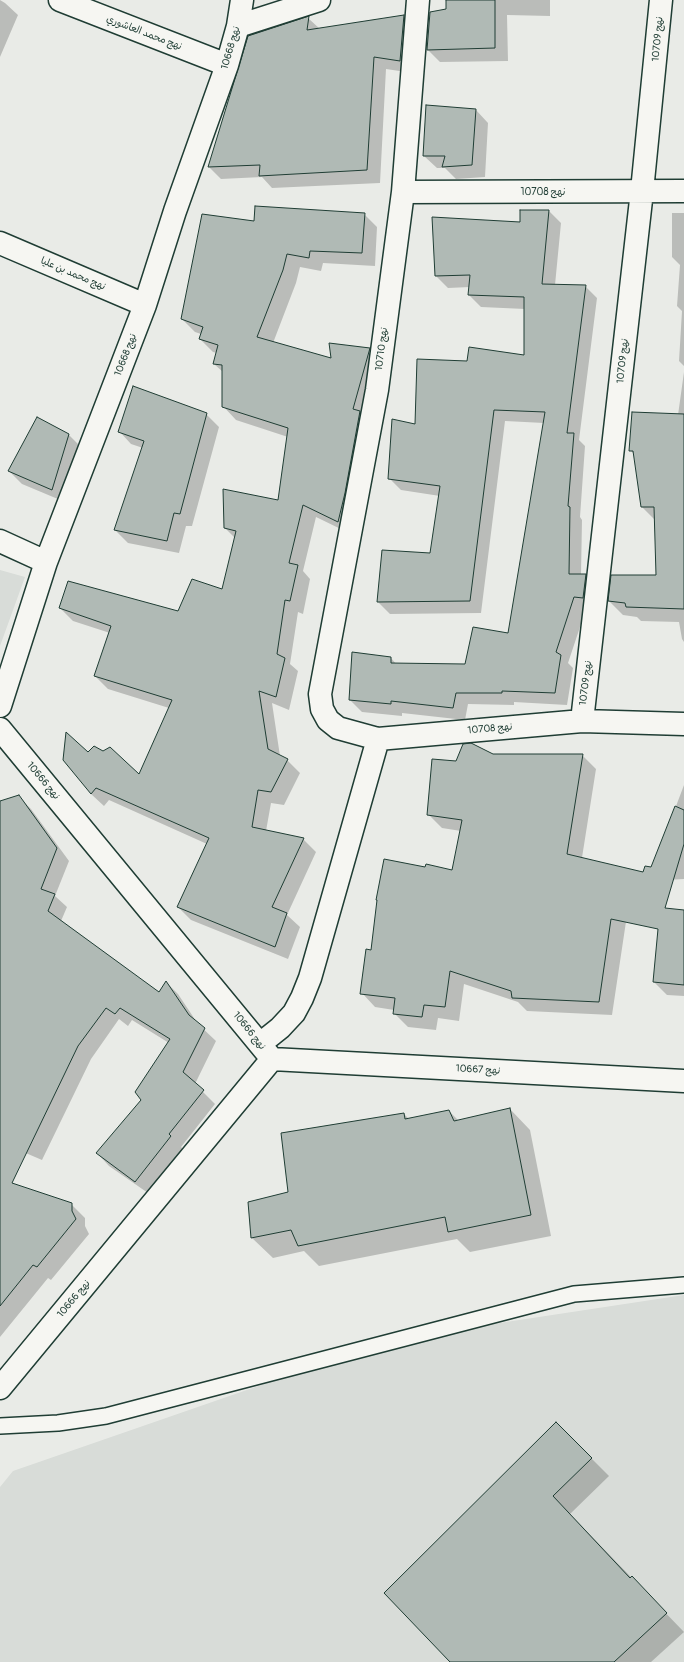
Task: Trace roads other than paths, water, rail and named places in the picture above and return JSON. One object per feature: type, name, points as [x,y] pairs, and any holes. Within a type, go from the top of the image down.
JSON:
[{"type":"street","name":"نهج محمد العاشوري","points":[[60,0],[227,65]]},
{"type":"street","name":"نهج 10668","points":[[0,706],[46,562],[145,305],[175,211],[227,65],[238,26],[242,0]]},
{"type":"street","points":[[238,26],[319,0]]},
{"type":"street","name":"نهج 10710","points":[[320,694],[377,390],[403,192],[418,0]]},
{"type":"street","name":"نهج 10709","points":[[582,721],[642,191],[661,0]]},
{"type":"street","name":"نهج 10708","points":[[403,192],[684,191]]},
{"type":"street","name":"نهج محمد بن عليا","points":[[0,243],[145,305]]},
{"type":"street","points":[[0,541],[46,562]]},
{"type":"street","name":"نهج 10708","points":[[320,694],[322,709],[328,720],[345,730],[378,739],[582,721],[684,724]]},
{"type":"street","name":"نهج 10666","points":[[0,729],[266,1052],[0,1388]]},
{"type":"street","points":[[266,1052],[280,1028],[294,1013],[310,978],[378,739]]},
{"type":"street","name":"نهج 10667","points":[[266,1052],[684,1081]]},
{"type":"lane","points":[[0,1426],[58,1423],[106,1416],[574,1294],[684,1285]]}]
